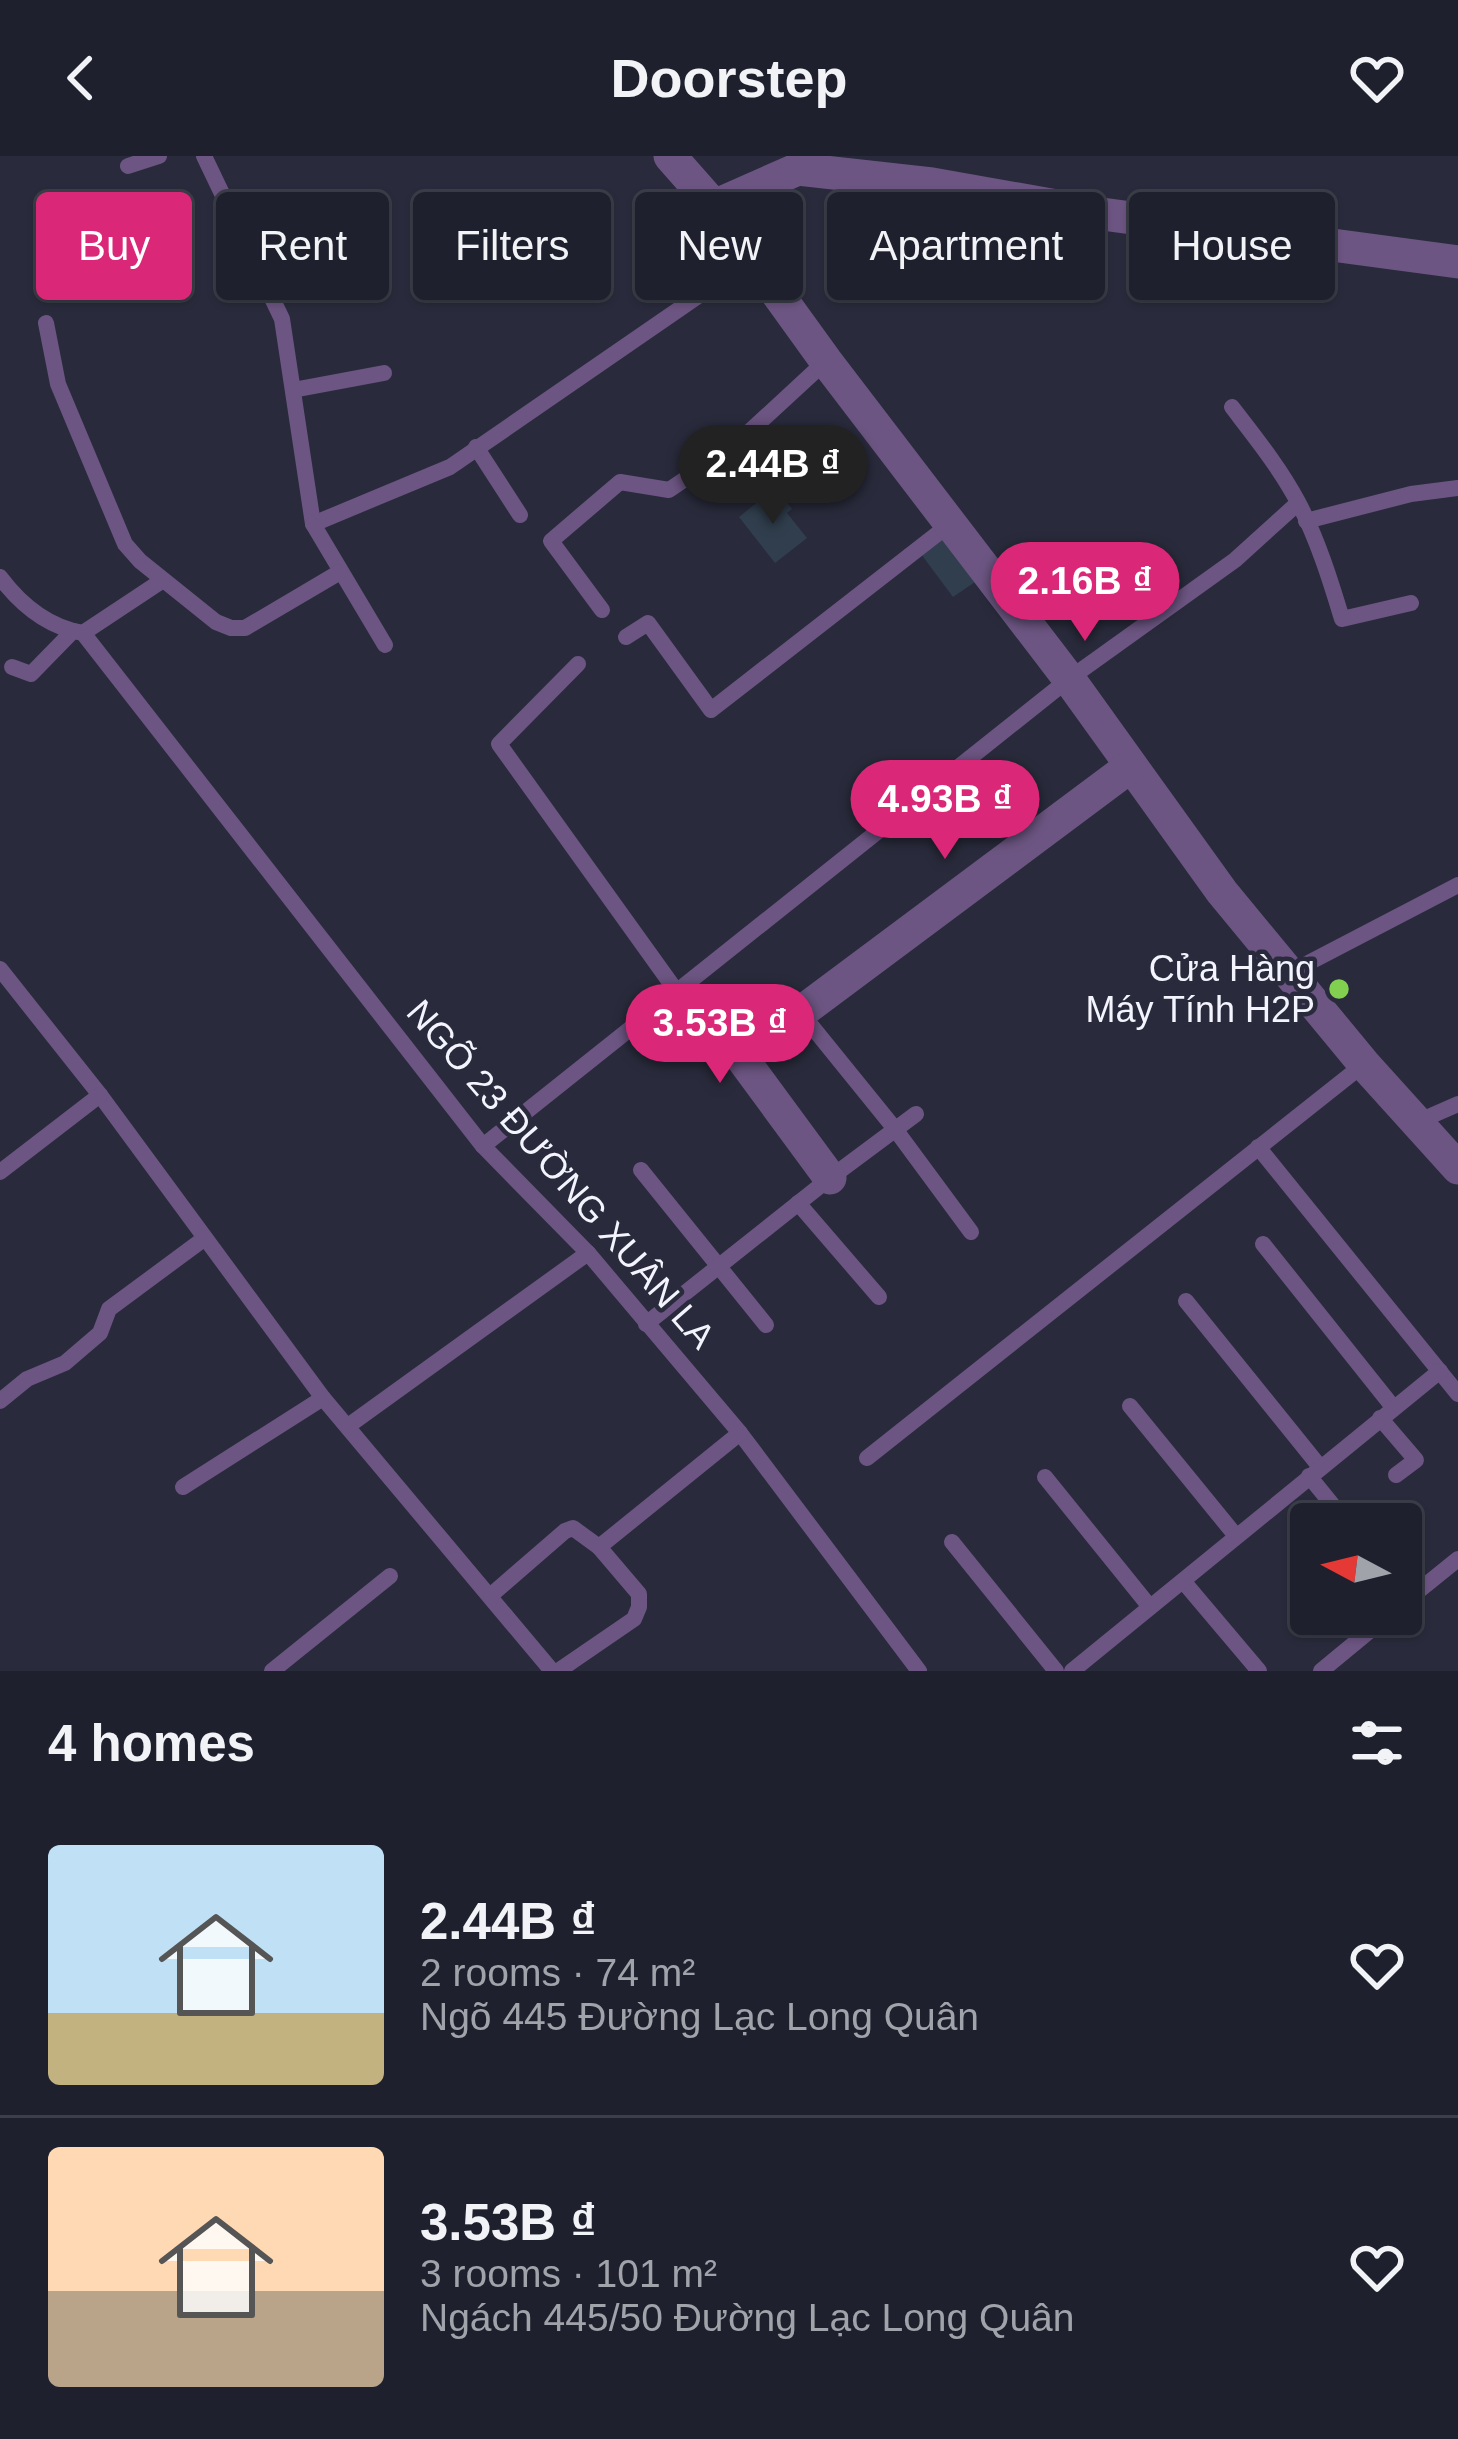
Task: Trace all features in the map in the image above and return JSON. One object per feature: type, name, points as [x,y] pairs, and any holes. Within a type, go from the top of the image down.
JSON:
[{"type":"street","points":[[670,156],[702,192]]},
{"type":"street","points":[[746,192],[798,169],[932,184],[1102,214],[1458,262]]},
{"type":"street","points":[[781,300],[1069,680],[1222,892],[1364,1064],[1458,1168]]},
{"type":"street","points":[[830,1178],[741,1058],[1131,766]]},
{"type":"lane","points":[[128,166],[159,156]]},
{"type":"lane","points":[[204,156],[282,319],[313,524],[385,645]]},
{"type":"lane","points":[[313,524],[450,467],[693,300]]},
{"type":"lane","points":[[46,322],[58,385],[125,544],[140,561],[216,622],[231,628],[244,628],[340,572]]},
{"type":"lane","points":[[602,610],[551,541],[620,482],[669,490],[735,446],[826,361]]},
{"type":"lane","points":[[292,390],[384,374]]},
{"type":"lane","points":[[1232,406],[1302,512],[1342,619],[1411,604]]},
{"type":"lane","points":[[476,448],[520,514]]},
{"type":"lane","points":[[483,1145],[1069,680],[1302,512],[1458,488]]},
{"type":"lane","points":[[626,637],[648,622],[711,710],[950,524]]},
{"type":"lane","name":"NGÕ 23 ĐƯỜNG XUÂN LA","points":[[0,577],[18,600],[61,629],[78,632],[483,1145],[588,1253],[740,1433],[919,1671]]},
{"type":"lane","points":[[12,667],[31,674],[78,632],[164,580]]},
{"type":"lane","points":[[578,664],[500,744],[676,992]]},
{"type":"lane","points":[[1291,972],[1458,885]]},
{"type":"lane","points":[[0,969],[100,1095],[323,1398],[490,1596],[555,1671],[634,1619],[639,1606],[639,1594],[599,1547],[573,1528],[490,1596]]},
{"type":"lane","points":[[801,1013],[971,1232]]},
{"type":"lane","points":[[867,1458],[1364,1064]]},
{"type":"lane","points":[[0,1172],[100,1095]]},
{"type":"lane","points":[[1417,1122],[1458,1104]]},
{"type":"lane","points":[[646,1324],[916,1114]]},
{"type":"lane","points":[[1258,1148],[1458,1394]]},
{"type":"lane","points":[[641,1170],[766,1324]]},
{"type":"lane","points":[[798,1203],[879,1297]]},
{"type":"lane","points":[[0,1401],[27,1379],[65,1363],[100,1334],[109,1310],[205,1238]]},
{"type":"lane","points":[[1263,1244],[1387,1412],[1416,1460],[1396,1475]]},
{"type":"lane","points":[[348,1426],[588,1253]]},
{"type":"lane","points":[[1186,1301],[1334,1503]]},
{"type":"lane","points":[[1072,1671],[1440,1371]]},
{"type":"lane","points":[[183,1487],[323,1398]]},
{"type":"lane","points":[[1130,1406],[1236,1536]]},
{"type":"lane","points":[[599,1547],[740,1433]]},
{"type":"lane","points":[[1045,1477],[1150,1607]]},
{"type":"lane","points":[[952,1542],[1057,1671]]},
{"type":"lane","points":[[1422,1587],[1455,1567]]},
{"type":"lane","points":[[272,1671],[390,1576]]},
{"type":"lane","points":[[1183,1581],[1258,1671]]},
{"type":"lane","points":[[1321,1671],[1365,1635]]},
{"type":"building","points":[[781,494],[792,509],[787,513],[807,538],[775,563],[739,517],[765,496],[770,503]]},
{"type":"building","points":[[943,538],[975,582],[953,597],[921,554]]},
{"type":"place","name":"Cửa Hàng Máy Tính H2P","points":[[1339,989]]}]
